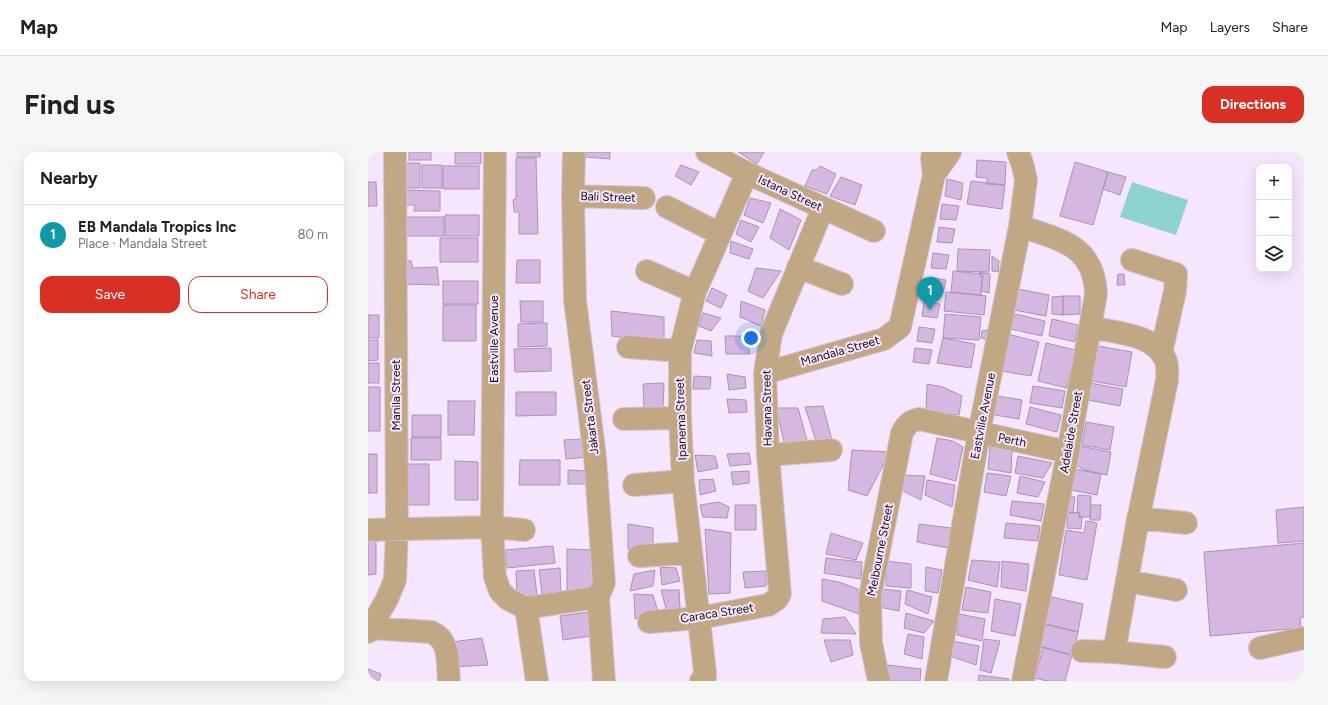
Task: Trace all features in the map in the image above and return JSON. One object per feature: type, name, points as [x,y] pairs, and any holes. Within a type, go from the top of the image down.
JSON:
[{"type":"street","name":"Manila Street","points":[[369,630],[392,589],[395,580],[397,530],[395,152]]},
{"type":"street","name":"Eastville Avenue","points":[[495,152],[492,527],[495,577],[500,591],[508,600],[526,608]]},
{"type":"street","name":"Jakarta Street","points":[[574,152],[573,196],[575,300],[595,457],[604,583],[598,597],[604,681]]},
{"type":"street","name":"Istana Street","points":[[706,152],[747,173],[874,231]]},
{"type":"street","points":[[933,152],[932,158],[934,175]]},
{"type":"street","points":[[934,175],[950,152]]},
{"type":"street","name":"Eastville Avenue","points":[[936,681],[979,433],[1020,226],[1026,180],[1024,166],[1018,152]]},
{"type":"street","name":"Ipanema Street","points":[[703,679],[700,618],[691,553],[684,481],[680,418],[680,351],[695,292],[747,173]]},
{"type":"street","name":"Mandala Street","points":[[765,373],[884,339],[900,327],[934,175]]},
{"type":"street","name":"Bali Street","points":[[573,196],[644,198]]},
{"type":"street","points":[[666,207],[720,234]]},
{"type":"street","name":"Havana Street","points":[[780,594],[768,455],[765,373],[771,334],[823,208]]},
{"type":"street","name":"Adelaide Street","points":[[1020,226],[1068,243],[1086,258],[1093,274],[1096,294],[1068,452],[1023,681]]},
{"type":"street","points":[[1132,260],[1176,274],[1175,291],[1161,353]]},
{"type":"street","points":[[798,267],[842,284]]},
{"type":"street","points":[[647,271],[695,292]]},
{"type":"street","points":[[1090,327],[1145,340],[1154,345],[1161,353],[1166,363],[1167,380],[1138,518],[1114,652]]},
{"type":"street","points":[[628,347],[680,351]]},
{"type":"street","points":[[624,419],[680,418]]},
{"type":"street","name":"Perth","points":[[910,423],[919,419],[1068,452]]},
{"type":"street","name":"Melbourne Street","points":[[879,681],[871,643],[870,596],[902,433],[910,423]]},
{"type":"street","points":[[768,455],[831,450]]},
{"type":"street","points":[[634,485],[684,481]]},
{"type":"street","points":[[1138,518],[1186,523]]},
{"type":"street","points":[[368,530],[492,527],[524,530]]},
{"type":"street","points":[[639,556],[691,553]]},
{"type":"street","points":[[1127,581],[1176,590]]},
{"type":"street","name":"Caraca Street","points":[[649,622],[700,618],[768,605],[777,599],[780,594]]},
{"type":"street","points":[[537,681],[526,608],[598,597]]},
{"type":"street","points":[[369,630],[431,632],[438,634],[445,644],[449,681]]},
{"type":"street","points":[[1260,648],[1304,638]]},
{"type":"street","points":[[1082,651],[1114,652],[1165,657]]},
{"type":"shaded area","points":[[1132,182],[1188,200],[1176,235],[1120,217]]},
{"type":"building","points":[[409,152],[431,152],[431,160],[409,160]]},
{"type":"building","points":[[455,152],[481,152],[481,164],[455,164]]},
{"type":"building","points":[[517,152],[540,152],[540,157],[517,157]]},
{"type":"building","points":[[586,152],[610,152],[610,159],[586,157]]},
{"type":"building","points":[[738,152],[764,152],[757,164]]},
{"type":"building","points":[[516,158],[536,158],[538,234],[519,234],[519,212],[514,212],[513,200],[516,199]]},
{"type":"building","points":[[977,160],[1006,162],[1005,185],[987,184],[987,178],[976,177]]},
{"type":"building","points":[[1075,162],[1108,172],[1093,225],[1060,216]]},
{"type":"building","points":[[406,163],[420,163],[420,188],[406,188]]},
{"type":"building","points":[[422,165],[442,165],[442,188],[422,188]]},
{"type":"building","points":[[681,165],[699,172],[691,185],[675,176]]},
{"type":"building","points":[[443,166],[479,166],[479,189],[443,189]]},
{"type":"building","points":[[820,166],[836,174],[827,194],[805,186],[812,170],[817,170]]},
{"type":"building","points":[[1108,172],[1126,177],[1120,195],[1103,189]]},
{"type":"building","points":[[841,177],[862,185],[855,205],[830,196]]},
{"type":"building","points":[[947,179],[963,183],[961,200],[945,196]]},
{"type":"building","points":[[971,181],[1005,185],[1002,209],[967,204]]},
{"type":"building","points":[[368,182],[376,182],[377,206],[368,206]]},
{"type":"building","points":[[403,190],[440,191],[440,211],[414,211],[415,205],[403,205]]},
{"type":"building","points":[[750,198],[771,203],[763,223],[744,215]]},
{"type":"building","points":[[942,204],[959,206],[956,220],[940,219]]},
{"type":"building","points":[[780,209],[801,220],[789,250],[770,238]]},
{"type":"building","points":[[445,215],[479,215],[479,236],[445,236]]},
{"type":"building","points":[[402,217],[444,217],[444,236],[402,236]]},
{"type":"building","points":[[741,220],[759,227],[751,242],[736,234]]},
{"type":"building","points":[[939,227],[955,229],[952,243],[937,242]]},
{"type":"building","points":[[440,238],[478,238],[478,262],[440,262]]},
{"type":"building","points":[[731,241],[753,249],[749,259],[730,253]]},
{"type":"building","points":[[958,249],[990,250],[989,272],[957,271]]},
{"type":"building","points":[[933,253],[949,255],[946,269],[931,268]]},
{"type":"building","points":[[992,256],[999,261],[998,272],[992,271]]},
{"type":"building","points":[[517,260],[540,260],[540,283],[516,283]]},
{"type":"building","points":[[404,261],[411,261],[413,268],[437,267],[439,285],[403,284]]},
{"type":"building","points":[[756,268],[781,271],[763,298],[748,291]]},
{"type":"building","points":[[953,271],[983,274],[981,295],[951,292]]},
{"type":"building","points":[[979,272],[990,274],[989,293],[981,291],[982,278]]},
{"type":"building","points":[[1118,274],[1124,274],[1125,285],[1117,285]]},
{"type":"building","points":[[930,277],[946,280],[943,293],[927,292]]},
{"type":"building","points":[[443,281],[478,281],[478,304],[443,304]]},
{"type":"building","points":[[712,288],[727,295],[721,308],[706,301]]},
{"type":"building","points":[[1018,289],[1049,295],[1046,316],[1014,310]]},
{"type":"building","points":[[946,292],[986,296],[984,315],[944,311]]},
{"type":"building","points":[[1063,296],[1063,315],[1052,314],[1052,297]]},
{"type":"building","points":[[1063,296],[1080,296],[1080,314],[1063,315]]},
{"type":"building","points":[[520,301],[543,301],[543,322],[521,322]]},
{"type":"building","points":[[741,301],[765,310],[761,326],[740,317]]},
{"type":"building","points":[[924,302],[940,304],[937,318],[922,316]]},
{"type":"building","points":[[443,305],[476,305],[476,341],[443,341]]},
{"type":"building","points":[[611,311],[664,317],[664,343],[612,336]]},
{"type":"building","points":[[703,313],[721,318],[711,331],[699,326]]},
{"type":"building","points":[[945,314],[981,317],[979,340],[943,338]]},
{"type":"building","points":[[1015,314],[1045,321],[1042,336],[1011,329]]},
{"type":"building","points":[[368,315],[379,315],[379,338],[368,338]]},
{"type":"building","points":[[1052,319],[1078,325],[1075,342],[1049,336]]},
{"type":"building","points":[[547,323],[547,346],[518,347],[518,324]]},
{"type":"building","points":[[919,327],[935,329],[932,343],[917,341]]},
{"type":"building","points":[[987,330],[986,339],[981,338],[982,331]]},
{"type":"building","points":[[1007,334],[1039,342],[1031,376],[1001,371]]},
{"type":"building","points":[[725,336],[746,336],[750,354],[726,354]]},
{"type":"building","points":[[943,338],[975,344],[971,368],[937,363]]},
{"type":"building","points":[[368,340],[378,340],[378,360],[368,361]]},
{"type":"building","points":[[697,340],[711,341],[712,356],[694,353]]},
{"type":"building","points":[[1046,343],[1075,350],[1067,388],[1038,381]]},
{"type":"building","points":[[1098,346],[1132,352],[1126,387],[1092,381]]},
{"type":"building","points":[[551,348],[551,371],[515,372],[514,349]]},
{"type":"building","points":[[915,348],[932,350],[929,364],[913,362]]},
{"type":"building","points":[[368,363],[379,363],[379,383],[368,383]]},
{"type":"building","points":[[727,374],[745,377],[746,388],[729,390]]},
{"type":"building","points":[[694,376],[711,377],[710,389],[693,389]]},
{"type":"building","points":[[664,383],[663,408],[644,409],[643,384]]},
{"type":"building","points":[[1090,383],[1123,389],[1120,406],[1088,400]]},
{"type":"building","points":[[927,384],[943,387],[962,396],[959,415],[926,411]]},
{"type":"building","points":[[1033,386],[1065,391],[1062,408],[1030,403]]},
{"type":"building","points":[[368,387],[380,387],[380,431],[368,431]]},
{"type":"building","points":[[516,392],[556,392],[556,415],[516,416]]},
{"type":"building","points":[[992,395],[1022,400],[1019,419],[989,414]]},
{"type":"building","points":[[727,399],[746,400],[747,412],[729,413]]},
{"type":"building","points":[[448,401],[475,401],[474,435],[448,435]]},
{"type":"building","points":[[823,406],[833,444],[818,447],[805,407]]},
{"type":"building","points":[[1030,407],[1061,415],[1057,432],[1026,424]]},
{"type":"building","points":[[776,408],[798,408],[808,444],[785,446]]},
{"type":"building","points":[[412,415],[441,415],[441,437],[412,437]]},
{"type":"building","points":[[1086,422],[1114,427],[1110,450],[1082,445]]},
{"type":"building","points":[[411,438],[441,438],[441,460],[411,460]]},
{"type":"building","points":[[937,438],[953,441],[963,447],[956,481],[930,474]]},
{"type":"building","points":[[585,439],[587,457],[566,459],[564,440]]},
{"type":"building","points":[[1079,446],[1111,452],[1107,475],[1084,470],[1072,463]]},
{"type":"building","points":[[990,447],[1012,449],[1011,473],[988,469]]},
{"type":"building","points":[[852,450],[890,452],[867,496],[848,490]]},
{"type":"building","points":[[749,453],[751,464],[730,466],[727,454]]},
{"type":"building","points":[[368,454],[377,454],[377,493],[368,493]]},
{"type":"building","points":[[695,455],[715,456],[718,468],[698,472]]},
{"type":"building","points":[[1018,456],[1052,463],[1043,478],[1015,473]]},
{"type":"building","points":[[520,460],[560,460],[560,485],[519,485]]},
{"type":"building","points":[[455,461],[478,462],[478,500],[455,500]]},
{"type":"building","points":[[408,464],[429,464],[429,505],[408,505]]},
{"type":"building","points":[[1074,469],[1101,474],[1097,495],[1071,490]]},
{"type":"building","points":[[568,470],[588,471],[588,484],[568,484]]},
{"type":"building","points":[[749,471],[749,483],[733,485],[731,472]]},
{"type":"building","points":[[987,473],[1011,476],[1006,496],[984,492]]},
{"type":"building","points":[[901,475],[925,476],[921,500],[899,489]]},
{"type":"building","points":[[1020,476],[1045,482],[1038,497],[1017,493]]},
{"type":"building","points":[[713,479],[716,491],[700,495],[699,480]]},
{"type":"building","points":[[927,480],[955,485],[952,507],[925,495]]},
{"type":"building","points":[[1078,495],[1091,496],[1090,517],[1079,517],[1080,513],[1077,513]]},
{"type":"building","points":[[1066,496],[1075,497],[1073,513],[1065,512]]},
{"type":"building","points":[[1012,501],[1044,504],[1041,521],[1010,515]]},
{"type":"building","points":[[719,502],[729,507],[727,518],[703,517],[700,505]]},
{"type":"building","points":[[735,505],[756,505],[756,530],[735,530]]},
{"type":"building","points":[[1091,505],[1101,505],[1100,520],[1090,520]]},
{"type":"building","points":[[1304,507],[1304,541],[1278,543],[1276,510]]},
{"type":"building","points":[[1068,512],[1080,513],[1079,517],[1082,517],[1081,529],[1067,528]]},
{"type":"building","points":[[1086,521],[1097,523],[1087,580],[1059,575],[1066,530],[1084,533]]},
{"type":"building","points":[[1006,523],[1040,526],[1038,541],[1004,538]]},
{"type":"building","points":[[628,524],[653,528],[653,551],[628,549]]},
{"type":"building","points":[[919,524],[951,528],[948,548],[917,542]]},
{"type":"building","points":[[705,529],[731,533],[730,593],[709,594]]},
{"type":"building","points":[[831,533],[863,543],[856,560],[826,554]]},
{"type":"building","points":[[368,539],[376,539],[376,574],[368,575]]},
{"type":"building","points":[[1304,543],[1304,617],[1300,618],[1301,628],[1210,636],[1204,552]]},
{"type":"building","points":[[553,546],[555,563],[507,568],[505,550]]},
{"type":"building","points":[[567,549],[592,550],[593,590],[567,592]]},
{"type":"building","points":[[826,558],[862,562],[861,579],[824,573]]},
{"type":"building","points":[[972,560],[1000,562],[997,587],[968,580]]},
{"type":"building","points":[[886,561],[911,564],[911,588],[886,586]]},
{"type":"building","points":[[1002,561],[1029,564],[1026,591],[1001,587]]},
{"type":"building","points":[[660,567],[676,568],[680,581],[662,585]]},
{"type":"building","points":[[926,567],[942,570],[938,593],[925,591]]},
{"type":"building","points":[[560,568],[561,592],[542,594],[539,570]]},
{"type":"building","points":[[534,570],[537,595],[517,597],[516,571]]},
{"type":"building","points":[[655,570],[653,586],[630,591],[634,574]]},
{"type":"building","points":[[766,571],[766,586],[745,588],[743,572]]},
{"type":"building","points":[[822,579],[839,582],[858,589],[859,614],[822,601]]},
{"type":"building","points":[[966,587],[991,592],[988,613],[962,610]]},
{"type":"building","points":[[882,589],[901,591],[899,611],[879,607]]},
{"type":"building","points":[[661,590],[679,590],[680,609],[667,612]]},
{"type":"building","points":[[907,590],[932,597],[928,614],[905,604]]},
{"type":"building","points":[[634,594],[653,595],[658,612],[635,619]]},
{"type":"building","points":[[1052,597],[1083,604],[1078,632],[1045,624]]},
{"type":"building","points":[[995,599],[1021,604],[1015,636],[991,631]]},
{"type":"building","points":[[588,612],[591,636],[563,640],[560,616]]},
{"type":"building","points":[[906,613],[934,621],[924,633],[904,628]]},
{"type":"building","points":[[959,614],[985,619],[982,641],[957,635]]},
{"type":"building","points":[[845,617],[856,634],[821,633],[823,619]]},
{"type":"building","points":[[1045,624],[1078,632],[1072,655],[1040,647]]},
{"type":"building","points":[[908,634],[924,637],[922,659],[904,654]]},
{"type":"building","points":[[482,638],[488,665],[452,667],[452,642]]},
{"type":"building","points":[[984,639],[1000,641],[991,673],[980,670]]},
{"type":"building","points":[[824,640],[850,640],[853,655],[831,662]]},
{"type":"building","points":[[952,641],[979,646],[976,665],[950,656]]},
{"type":"building","points":[[1043,647],[1072,655],[1065,681],[1047,681],[1035,678]]},
{"type":"building","points":[[888,665],[921,669],[920,681],[887,681]]},
{"type":"building","points":[[368,669],[381,674],[379,681],[368,681]]},
{"type":"building","points":[[979,675],[1009,679],[1009,681],[978,681]]},
{"type":"place","name":"EB Mandala Tropics Inc","points":[[930,310]]}]
